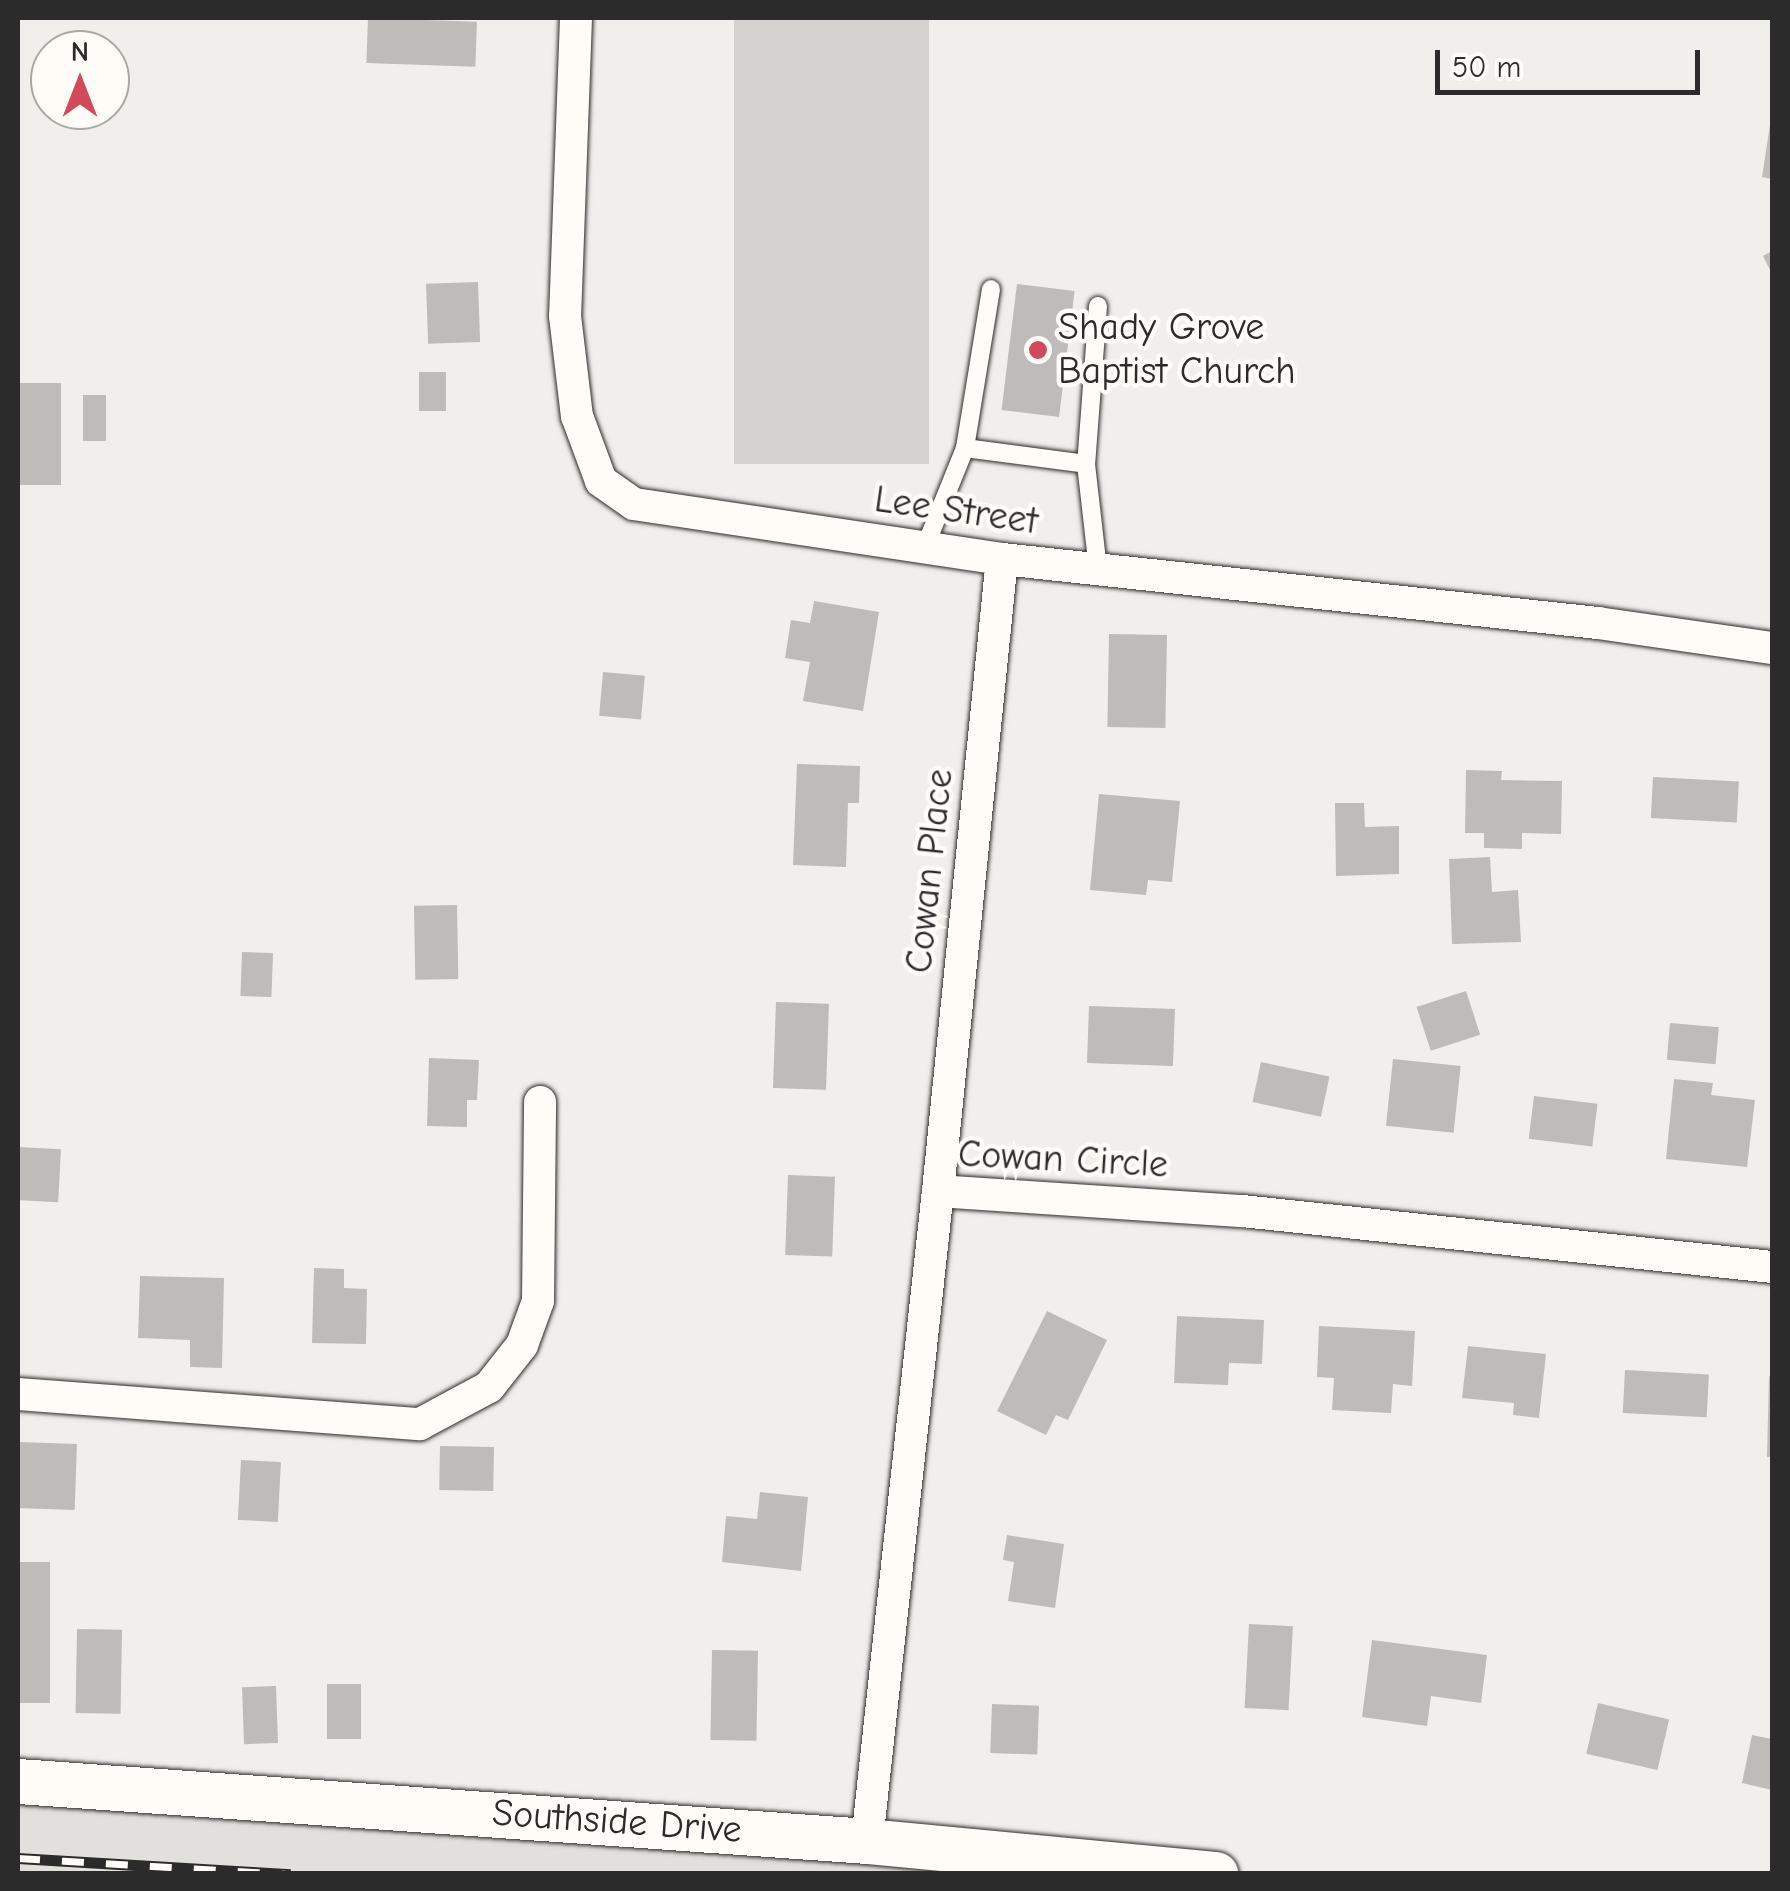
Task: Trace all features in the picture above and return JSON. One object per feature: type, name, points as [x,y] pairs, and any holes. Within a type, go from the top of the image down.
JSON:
[{"type":"street","name":"Lee Street","points":[[576,18],[565,316],[577,416],[601,481],[634,504],[1002,559],[1598,623],[1772,648]]},
{"type":"street","name":"Cowan Place","points":[[938,1191],[1002,559]]},
{"type":"street","points":[[18,1394],[420,1424],[489,1387],[522,1345],[538,1301],[540,1102]]},
{"type":"street","name":"Cowan Circle","points":[[867,1840],[938,1191],[1242,1211],[1772,1267]]},
{"type":"street","name":"Southside Drive","points":[[18,1780],[867,1840],[1215,1874]]},
{"type":"lane","points":[[925,547],[965,448],[991,289]]},
{"type":"lane","points":[[1098,306],[1086,464],[1098,569]]},
{"type":"lane","points":[[965,448],[1086,464]]},
{"type":"shaded area","points":[[734,18],[929,18],[929,464],[734,464]]},
{"type":"shaded area","points":[[18,1794],[1143,1873],[18,1873]]},
{"type":"building","points":[[368,18],[477,22],[475,67],[366,63]]},
{"type":"building","points":[[1772,125],[1772,179],[1762,177]]},
{"type":"building","points":[[1772,251],[1772,274],[1763,256]]},
{"type":"building","points":[[478,282],[480,342],[428,344],[426,284]]},
{"type":"building","name":"Shady Grove Baptist Church","points":[[1017,284],[1075,291],[1059,417],[1002,410]]},
{"type":"building","points":[[419,372],[446,372],[446,411],[419,411]]},
{"type":"building","points":[[18,383],[61,383],[61,485],[18,485]]},
{"type":"building","points":[[83,395],[106,395],[106,441],[83,441]]},
{"type":"building","points":[[814,601],[879,612],[863,711],[803,701],[810,662],[785,658],[791,620],[810,623]]},
{"type":"building","points":[[1109,634],[1167,635],[1165,728],[1107,727]]},
{"type":"building","points":[[603,672],[645,676],[641,719],[599,716]]},
{"type":"building","points":[[797,764],[860,766],[859,803],[848,803],[846,867],[793,865]]},
{"type":"building","points":[[1466,770],[1502,771],[1501,780],[1562,781],[1561,834],[1522,833],[1522,849],[1484,848],[1484,833],[1465,833]]},
{"type":"building","points":[[1653,777],[1739,782],[1737,822],[1651,818]]},
{"type":"building","points":[[1099,794],[1180,801],[1172,882],[1148,880],[1146,895],[1090,890]]},
{"type":"building","points":[[1335,803],[1364,803],[1365,827],[1399,826],[1399,874],[1336,876]]},
{"type":"building","points":[[1490,857],[1492,892],[1518,890],[1521,942],[1452,944],[1449,859]]},
{"type":"building","points":[[457,905],[458,979],[415,980],[414,906]]},
{"type":"building","points":[[242,952],[273,953],[271,997],[240,996]]},
{"type":"building","points":[[1466,991],[1480,1035],[1431,1051],[1417,1007]]},
{"type":"building","points":[[776,1002],[829,1004],[826,1090],[773,1088]]},
{"type":"building","points":[[1089,1006],[1175,1009],[1173,1066],[1087,1063]]},
{"type":"building","points":[[1670,1023],[1719,1027],[1716,1064],[1667,1060]]},
{"type":"building","points":[[429,1058],[479,1060],[477,1100],[467,1100],[467,1127],[427,1126]]},
{"type":"building","points":[[1393,1059],[1461,1066],[1454,1133],[1386,1126]]},
{"type":"building","points":[[1261,1062],[1329,1077],[1321,1117],[1252,1102]]},
{"type":"building","points":[[1674,1079],[1713,1083],[1711,1095],[1755,1100],[1747,1167],[1666,1159]]},
{"type":"building","points":[[1534,1096],[1598,1104],[1592,1146],[1529,1139]]},
{"type":"building","points":[[18,1147],[61,1149],[58,1202],[18,1200]]},
{"type":"building","points":[[788,1175],[835,1177],[832,1257],[785,1255]]},
{"type":"building","points":[[314,1268],[344,1269],[344,1288],[367,1289],[366,1344],[312,1343]]},
{"type":"building","points":[[140,1276],[224,1278],[222,1368],[190,1367],[190,1340],[138,1338]]},
{"type":"building","points":[[1047,1311],[1107,1340],[1068,1420],[1056,1415],[1046,1435],[997,1411]]},
{"type":"building","points":[[1177,1316],[1264,1320],[1262,1364],[1229,1363],[1228,1385],[1174,1383]]},
{"type":"building","points":[[1319,1326],[1415,1331],[1412,1386],[1393,1384],[1391,1413],[1332,1410],[1334,1378],[1317,1377]]},
{"type":"building","points":[[1468,1346],[1546,1354],[1539,1418],[1513,1415],[1514,1403],[1462,1398]]},
{"type":"building","points":[[1625,1370],[1709,1374],[1707,1417],[1623,1413]]},
{"type":"building","points":[[1772,1376],[1772,1457],[1767,1457]]},
{"type":"building","points":[[18,1442],[77,1444],[75,1510],[18,1508]]},
{"type":"building","points":[[440,1446],[494,1447],[493,1491],[439,1490]]},
{"type":"building","points":[[241,1460],[281,1462],[278,1522],[238,1520]]},
{"type":"building","points":[[760,1492],[808,1497],[801,1571],[722,1562],[726,1516],[757,1519]]},
{"type":"building","points":[[1007,1535],[1064,1544],[1055,1608],[1008,1601],[1014,1562],[1003,1560]]},
{"type":"building","points":[[18,1562],[50,1562],[50,1703],[18,1703]]},
{"type":"building","points":[[1249,1624],[1293,1626],[1289,1710],[1245,1708]]},
{"type":"building","points":[[77,1629],[122,1630],[121,1714],[76,1713]]},
{"type":"building","points":[[1372,1640],[1487,1655],[1481,1703],[1431,1696],[1427,1726],[1362,1717]]},
{"type":"building","points":[[712,1650],[758,1651],[756,1741],[710,1740]]},
{"type":"building","points":[[327,1684],[361,1684],[361,1739],[327,1739]]},
{"type":"building","points":[[276,1686],[278,1743],[244,1744],[242,1687]]},
{"type":"building","points":[[1598,1703],[1669,1719],[1657,1770],[1586,1754]]},
{"type":"building","points":[[992,1704],[1039,1706],[1037,1755],[990,1753]]},
{"type":"building","points":[[1752,1735],[1772,1739],[1772,1790],[1742,1783]]},
{"type":"railway","points":[[18,1858],[291,1874]]},
{"type":"place","name":"Shady Grove Baptist Church","points":[[1038,350]]}]
